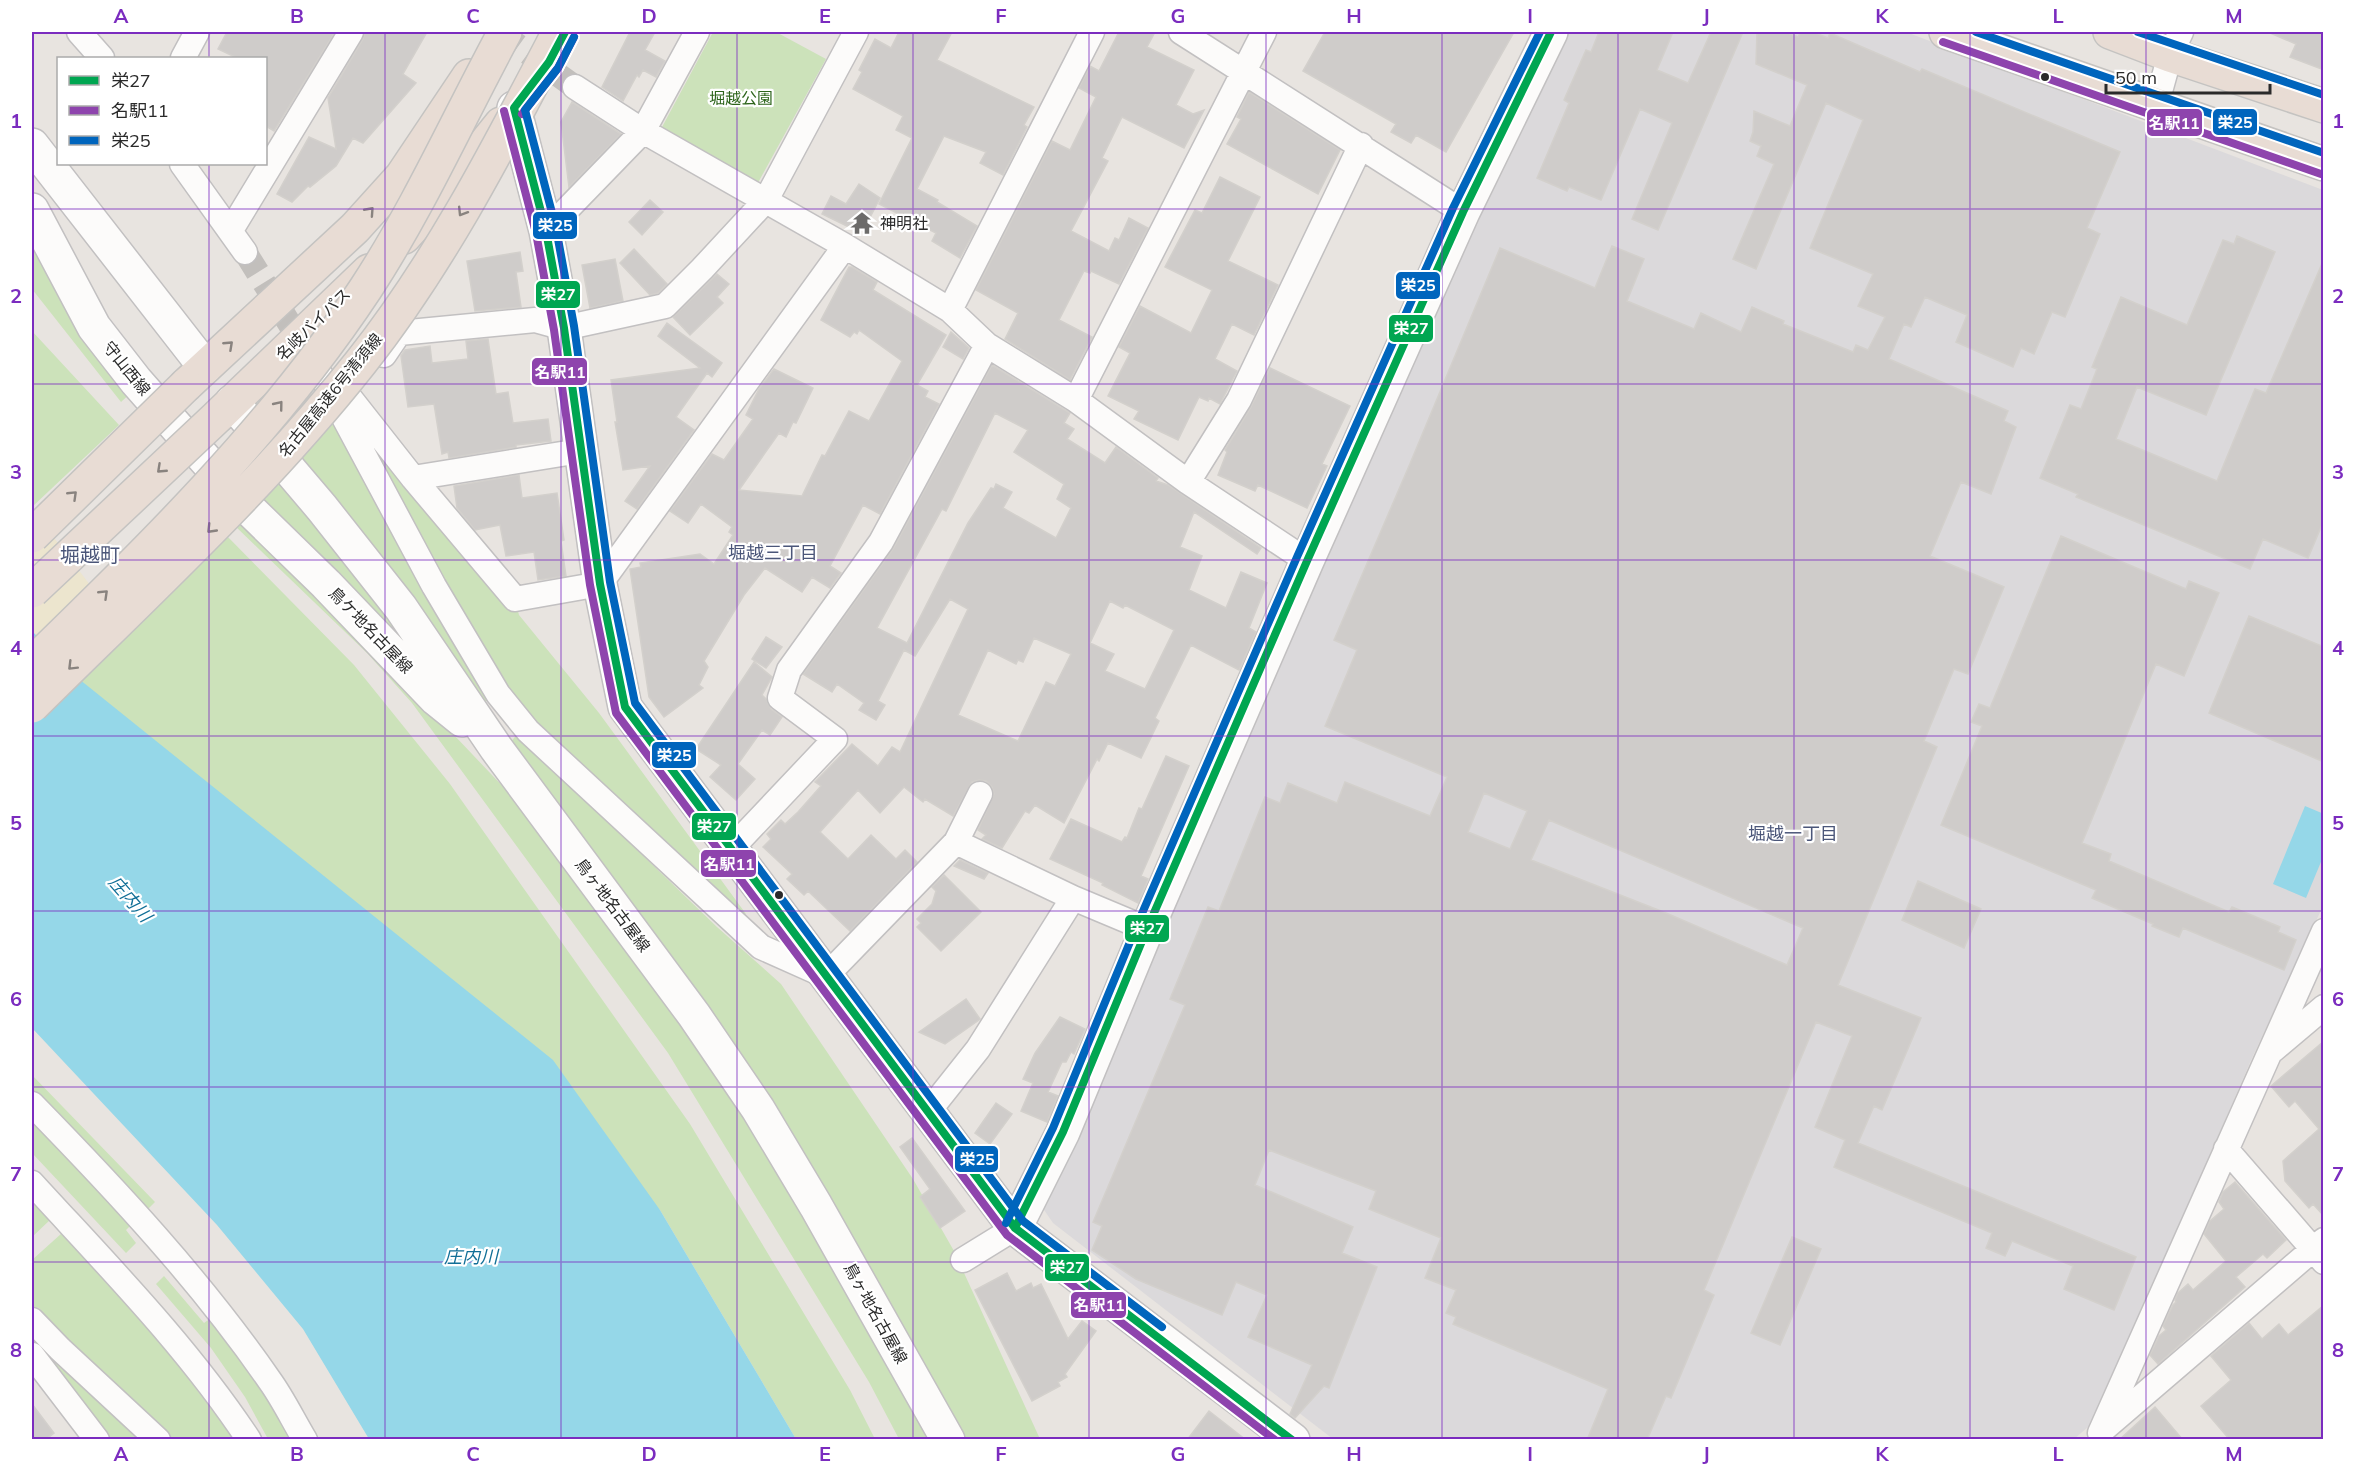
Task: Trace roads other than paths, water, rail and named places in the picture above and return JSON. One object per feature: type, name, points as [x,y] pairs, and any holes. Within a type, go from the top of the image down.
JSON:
[{"type":"highway","points":[[32,536],[196,376],[355,228],[402,176],[477,63],[494,32]]},
{"type":"highway","name":"名古屋高速6号清須線","points":[[32,664],[188,508],[250,440],[306,370],[367,287],[393,243],[505,32]]},
{"type":"highway","name":"名古屋高速6号清須線","points":[[32,706],[209,531],[292,444],[362,361],[404,302],[465,207],[560,32]]},
{"type":"highway","name":"名岐バイパス","points":[[32,591],[414,227],[514,108],[549,62],[565,32]]},
{"type":"highway","points":[[1946,32],[2324,164]]},
{"type":"highway","points":[[2110,32],[2175,43],[2324,106]]},
{"type":"street","points":[[79,32],[101,57]]},
{"type":"street","points":[[184,57],[197,32]]},
{"type":"street","points":[[231,230],[351,32]]},
{"type":"street","points":[[546,231],[643,131],[697,32]]},
{"type":"street","points":[[342,399],[374,370],[399,333],[535,320],[564,328],[665,306],[766,200],[856,32]]},
{"type":"street","points":[[950,310],[1092,32]]},
{"type":"street","points":[[1182,32],[1462,212]]},
{"type":"street","points":[[1076,400],[1264,32]]},
{"type":"street","points":[[963,1260],[1015,1228],[1063,1132],[1146,929],[1307,561],[1462,212],[1551,32]]},
{"type":"street","points":[[2156,106],[2175,43]]},
{"type":"street","points":[[575,87],[643,131],[766,200],[950,310],[987,345],[1076,400],[1188,482],[1307,561]]},
{"type":"street","points":[[514,108],[546,231],[564,328],[600,584],[625,707],[1015,1228],[1293,1440]]},
{"type":"street","points":[[32,145],[196,376]]},
{"type":"street","points":[[1188,482],[1239,400],[1361,145]]},
{"type":"street","points":[[183,165],[245,252]]},
{"type":"street","name":"守山西線","points":[[32,210],[94,327],[136,381],[248,508]]},
{"type":"street","points":[[307,352],[342,399],[516,599],[600,584],[844,246]]},
{"type":"street","points":[[731,849],[835,739],[780,698],[789,670],[881,542],[987,345]]},
{"type":"street","points":[[342,399],[434,586],[498,694],[528,731],[761,947],[826,976]]},
{"type":"street","name":"鳥ヶ地名古屋線","points":[[225,408],[322,508],[401,608],[496,748],[694,1015],[758,1109],[816,1206],[948,1440]]},
{"type":"street","points":[[413,478],[580,451]]},
{"type":"street","name":"鳥ケ地名古屋線","points":[[248,508],[326,584],[436,699],[496,748]]},
{"type":"street","points":[[470,711],[498,694]]},
{"type":"street","points":[[826,976],[956,842],[980,794]]},
{"type":"street","points":[[956,842],[1072,898],[1146,929]]},
{"type":"street","points":[[928,1112],[978,1049],[1072,898]]},
{"type":"street","points":[[2096,1436],[2324,931]]},
{"type":"street","points":[[2268,1054],[2324,1006]]},
{"type":"street","points":[[32,1104],[84,1157],[202,1291],[270,1382],[305,1440]]},
{"type":"street","points":[[2096,1436],[2320,1250],[2226,1149]]},
{"type":"street","points":[[32,1183],[147,1308],[222,1399],[249,1440]]},
{"type":"street","points":[[32,1320],[158,1440]]},
{"type":"street","points":[[32,1355],[97,1440]]},
{"type":"water","name":"庄内川","points":[[32,631],[79,679],[553,1060],[660,1210],[796,1439],[369,1439],[303,1329],[217,1225],[32,1028]]},
{"type":"water","points":[[2305,806],[2324,814],[2323,857],[2306,898],[2273,884]]},
{"type":"tunnel","points":[[499,32],[575,87]]},
{"type":"tunnel","points":[[245,252],[307,352]]},
{"type":"place","name":"神明社","points":[[862,223]]},
{"type":"district","name":"堀越三丁目","points":[[773,553]]},
{"type":"district","name":"堀越町","points":[[90,555]]},
{"type":"district","name":"堀越一丁目","points":[[1793,834]]},
{"type":"park label","name":"堀越公園","points":[[741,98]]}]
